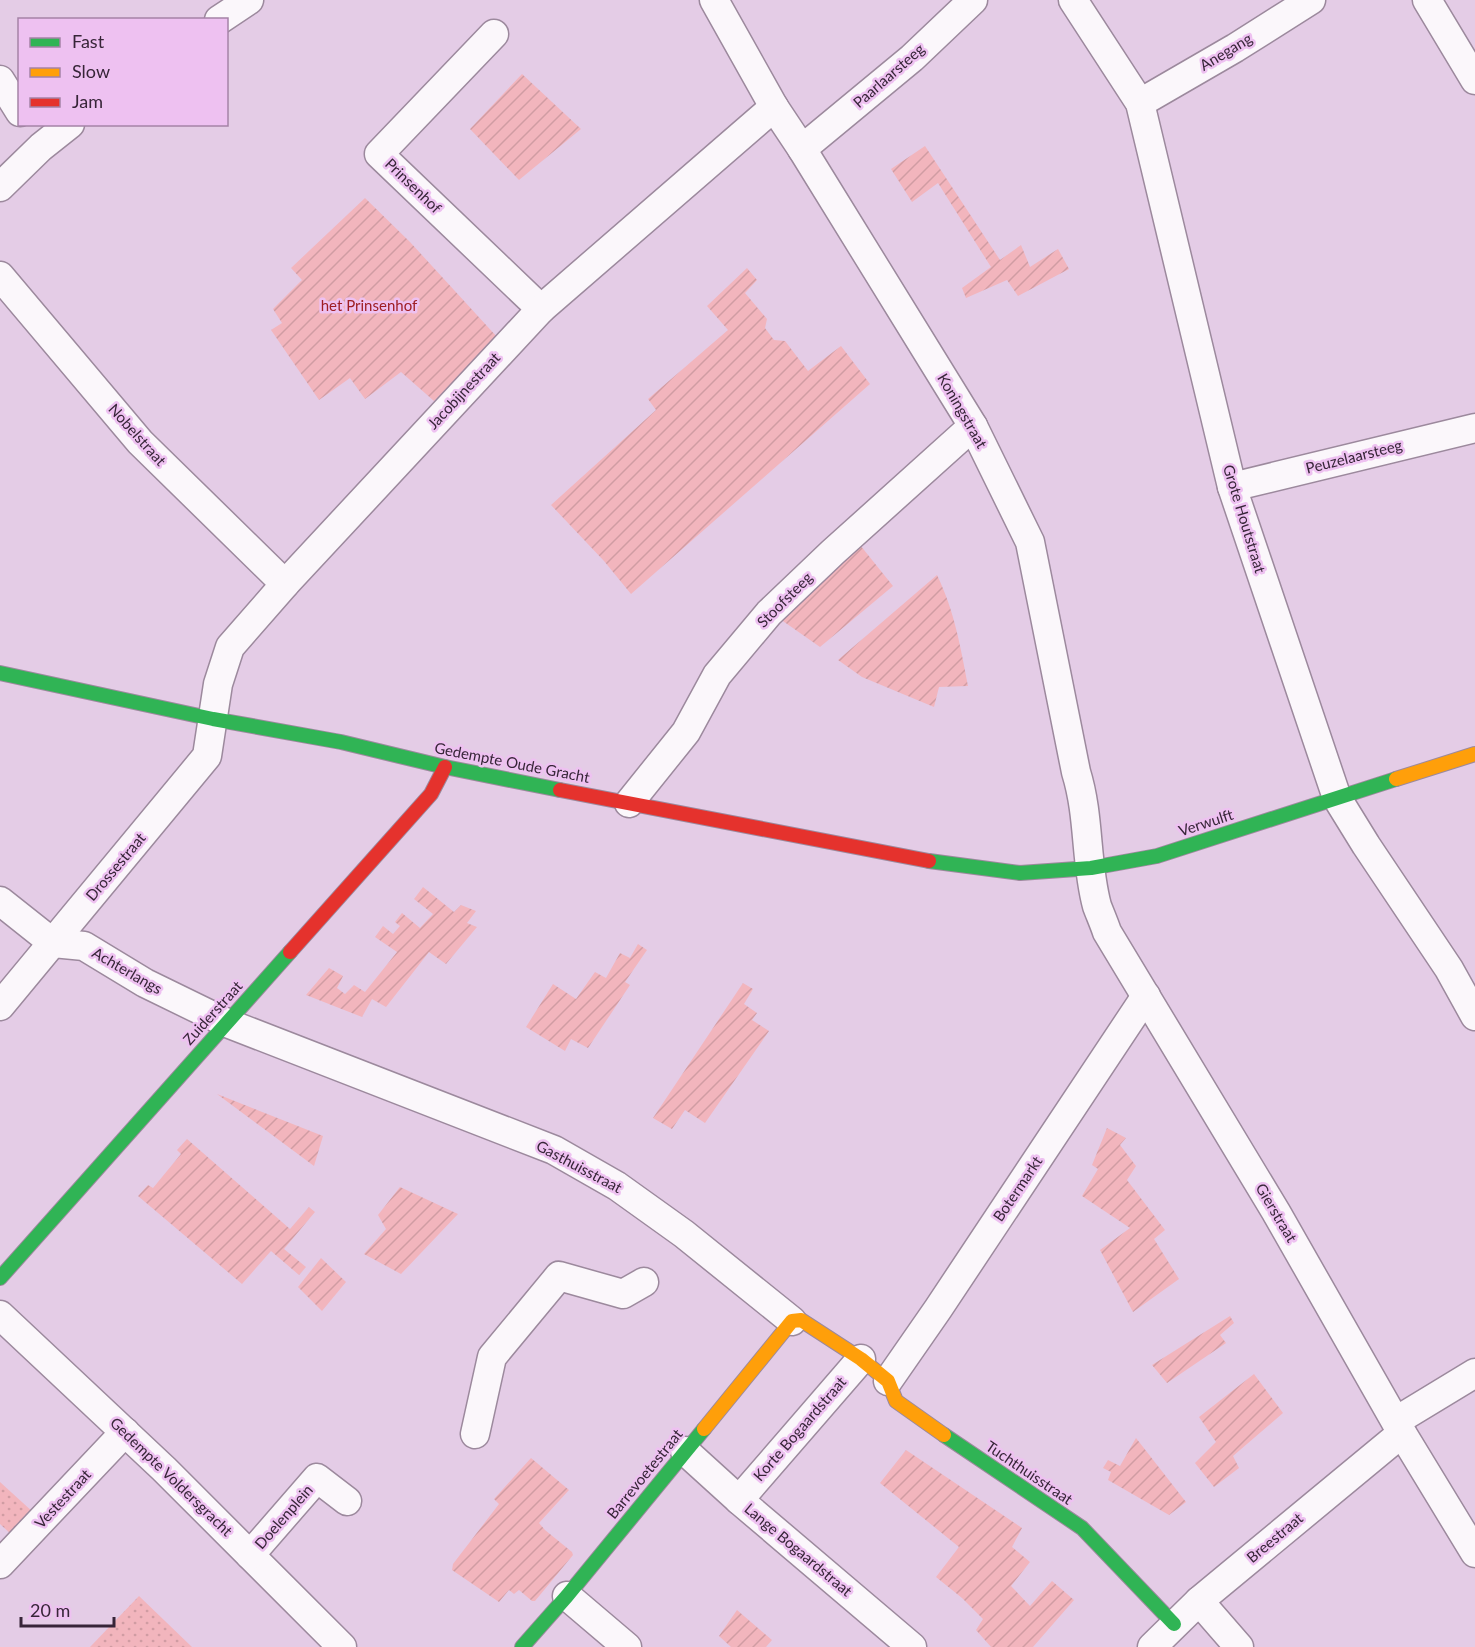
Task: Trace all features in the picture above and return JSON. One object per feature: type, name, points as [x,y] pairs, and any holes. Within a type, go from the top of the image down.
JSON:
[{"type":"street","points":[[222,18],[249,0]]},
{"type":"street","name":"Koningstraat","points":[[714,0],[774,107],[973,426],[1030,542],[1073,761],[1083,794],[1091,868]]},
{"type":"street","name":"Paarlaarsteeg","points":[[802,149],[912,58],[973,0]]},
{"type":"street","name":"Grote Houtstraat","points":[[1073,0],[1140,102],[1232,487],[1337,798],[1449,969],[1475,1016]]},
{"type":"street","name":"Anegang","points":[[1140,102],[1311,0]]},
{"type":"street","points":[[1427,0],[1475,80]]},
{"type":"street","name":"Prinsenhof","points":[[494,34],[379,153],[541,309]]},
{"type":"street","points":[[0,80],[18,109]]},
{"type":"street","name":"Jacobijnestraat","points":[[213,719],[218,684],[230,647],[285,584],[541,309],[774,107]]},
{"type":"street","points":[[0,187],[34,136],[64,126]]},
{"type":"street","name":"Nobelstraat","points":[[0,276],[140,442],[285,584]]},
{"type":"street","name":"Stoofsteeg","points":[[629,803],[686,732],[717,675],[770,613],[833,552],[973,426]]},
{"type":"street","name":"Peuzelaarsteeg","points":[[1232,487],[1475,428]]},
{"type":"street","name":"Gedempte Oude Gracht","points":[[0,673],[213,719],[341,742],[445,767],[935,862],[1020,873]]},
{"type":"street","name":"Drossestraat","points":[[0,1006],[207,756],[213,719]]},
{"type":"street","name":"Verwulft","points":[[1020,873],[1091,868],[1157,856],[1475,754]]},
{"type":"street","name":"Zuiderstraat","points":[[0,1278],[431,794],[445,767]]},
{"type":"street","name":"Gierstraat","points":[[1091,868],[1097,905],[1107,932],[1276,1212],[1399,1427],[1475,1553]]},
{"type":"street","points":[[0,900],[53,943]]},
{"type":"street","name":"Achterlangs","points":[[53,943],[84,946],[145,983],[227,1023]]},
{"type":"street","name":"Botermarkt","points":[[888,1381],[1146,996]]},
{"type":"street","name":"Gasthuisstraat","points":[[227,1023],[554,1150],[617,1186],[684,1234],[792,1321],[801,1320],[809,1324],[861,1359]]},
{"type":"street","points":[[475,1434],[492,1357],[559,1276],[623,1294],[644,1282]]},
{"type":"street","name":"Gedempte Voldersgracht","points":[[0,1315],[125,1432],[250,1555],[338,1646]]},
{"type":"street","name":"Barrevoetestraat","points":[[522,1647],[567,1596],[792,1321]]},
{"type":"street","name":"Tuchthuisstraat","points":[[861,1359],[888,1381],[896,1401],[1082,1528],[1174,1624]]},
{"type":"street","name":"Korte Bogaardstraat","points":[[739,1500],[861,1359]]},
{"type":"street","name":"Breestraat","points":[[1152,1647],[1199,1601],[1359,1468],[1399,1427],[1475,1373]]},
{"type":"street","name":"Vestestraat","points":[[0,1564],[125,1432]]},
{"type":"street","name":"Lange Bogaardstraat","points":[[685,1451],[912,1647]]},
{"type":"street","name":"Doelenplein","points":[[250,1555],[317,1478],[347,1502]]},
{"type":"street","points":[[567,1596],[627,1647]]},
{"type":"street","points":[[1199,1601],[1239,1647]]},
{"type":"green space","points":[[522,74],[581,129],[519,180],[470,129]]},
{"type":"green space","points":[[925,146],[1000,260],[1021,245],[1030,267],[1058,249],[1069,269],[1018,296],[1007,280],[966,298],[962,288],[991,267],[938,183],[912,202],[891,169]]},
{"type":"green space","name":"het Prinsenhof","points":[[365,198],[410,242],[498,338],[434,401],[401,372],[365,399],[350,378],[319,400],[271,330],[282,323],[273,309],[302,280],[291,268]]},
{"type":"green space","points":[[747,268],[757,280],[745,293],[767,319],[765,328],[774,340],[785,341],[808,371],[841,346],[870,384],[631,594],[604,561],[551,505],[656,410],[648,399],[728,330],[707,306]]},
{"type":"green space","points":[[856,540],[893,586],[820,647],[780,619]]},
{"type":"green space","points":[[937,575],[953,616],[968,686],[939,687],[934,707],[862,677],[838,660]]},
{"type":"green space","points":[[423,887],[454,912],[461,905],[476,911],[467,923],[477,927],[446,964],[429,952],[386,1007],[372,999],[362,1017],[306,995],[329,968],[343,976],[337,988],[345,994],[354,985],[365,992],[397,952],[375,937],[383,926],[393,934],[400,926],[395,922],[402,913],[420,928],[433,914],[414,899]]},
{"type":"green space","points":[[638,944],[647,950],[625,982],[630,985],[588,1048],[571,1039],[565,1051],[526,1027],[553,984],[576,999],[595,972],[606,978],[620,953],[630,958]]},
{"type":"green space","points":[[743,983],[753,989],[744,1004],[757,1013],[752,1020],[769,1031],[705,1123],[685,1110],[672,1129],[653,1118]]},
{"type":"green space","points":[[217,1094],[323,1136],[314,1166]]},
{"type":"green space","points":[[1107,1128],[1126,1138],[1120,1145],[1136,1166],[1127,1180],[1165,1230],[1154,1239],[1179,1279],[1133,1312],[1100,1250],[1130,1228],[1082,1196],[1098,1169],[1092,1165]]},
{"type":"green space","points":[[187,1139],[290,1229],[309,1207],[315,1212],[284,1249],[306,1267],[299,1275],[271,1251],[242,1284],[138,1196],[148,1185],[153,1188],[181,1154],[177,1150]]},
{"type":"green space","points":[[400,1187],[458,1214],[401,1274],[364,1254],[386,1229],[378,1215]]},
{"type":"green space","points":[[321,1258],[346,1282],[322,1311],[298,1287]]},
{"type":"green space","points":[[1230,1316],[1234,1323],[1220,1335],[1226,1343],[1167,1383],[1152,1365]]},
{"type":"green space","points":[[1254,1374],[1283,1413],[1233,1456],[1239,1468],[1214,1487],[1195,1463],[1216,1442],[1199,1417]]},
{"type":"green space","points":[[1136,1438],[1186,1502],[1169,1515],[1108,1480],[1111,1472],[1103,1468],[1108,1460],[1120,1466]]},
{"type":"green space","points":[[906,1450],[1022,1528],[1012,1547],[1030,1562],[1011,1586],[1030,1606],[1052,1581],[1074,1600],[1033,1647],[991,1647],[976,1630],[983,1619],[936,1577],[959,1547],[880,1483]]},
{"type":"green space","points":[[531,1458],[569,1490],[539,1523],[573,1555],[535,1601],[519,1590],[514,1594],[509,1590],[499,1602],[452,1570],[453,1564],[499,1504],[494,1499]]},
{"type":"green space","points":[[0,1482],[34,1513],[13,1536],[0,1524]]},
{"type":"green space","points":[[139,1596],[192,1647],[90,1647]]},
{"type":"green space","points":[[737,1610],[772,1640],[766,1647],[731,1647],[719,1636]]},
{"type":"traffic: fast","points":[[0,673],[213,719],[341,742],[445,767],[560,790]]},
{"type":"traffic: fast","points":[[929,861],[1020,873],[1091,868],[1157,856],[1396,779]]},
{"type":"traffic: fast","points":[[0,1278],[290,952]]},
{"type":"traffic: fast","points":[[522,1647],[567,1596],[704,1429]]},
{"type":"traffic: fast","points":[[944,1435],[1082,1528],[1174,1624]]},
{"type":"traffic: slow","points":[[1396,779],[1475,754]]},
{"type":"traffic: slow","points":[[704,1429],[792,1321],[801,1320],[861,1359],[888,1381],[896,1401],[944,1435]]},
{"type":"traffic: jam","points":[[290,952],[431,794],[445,767]]},
{"type":"traffic: jam","points":[[560,790],[929,861]]}]
